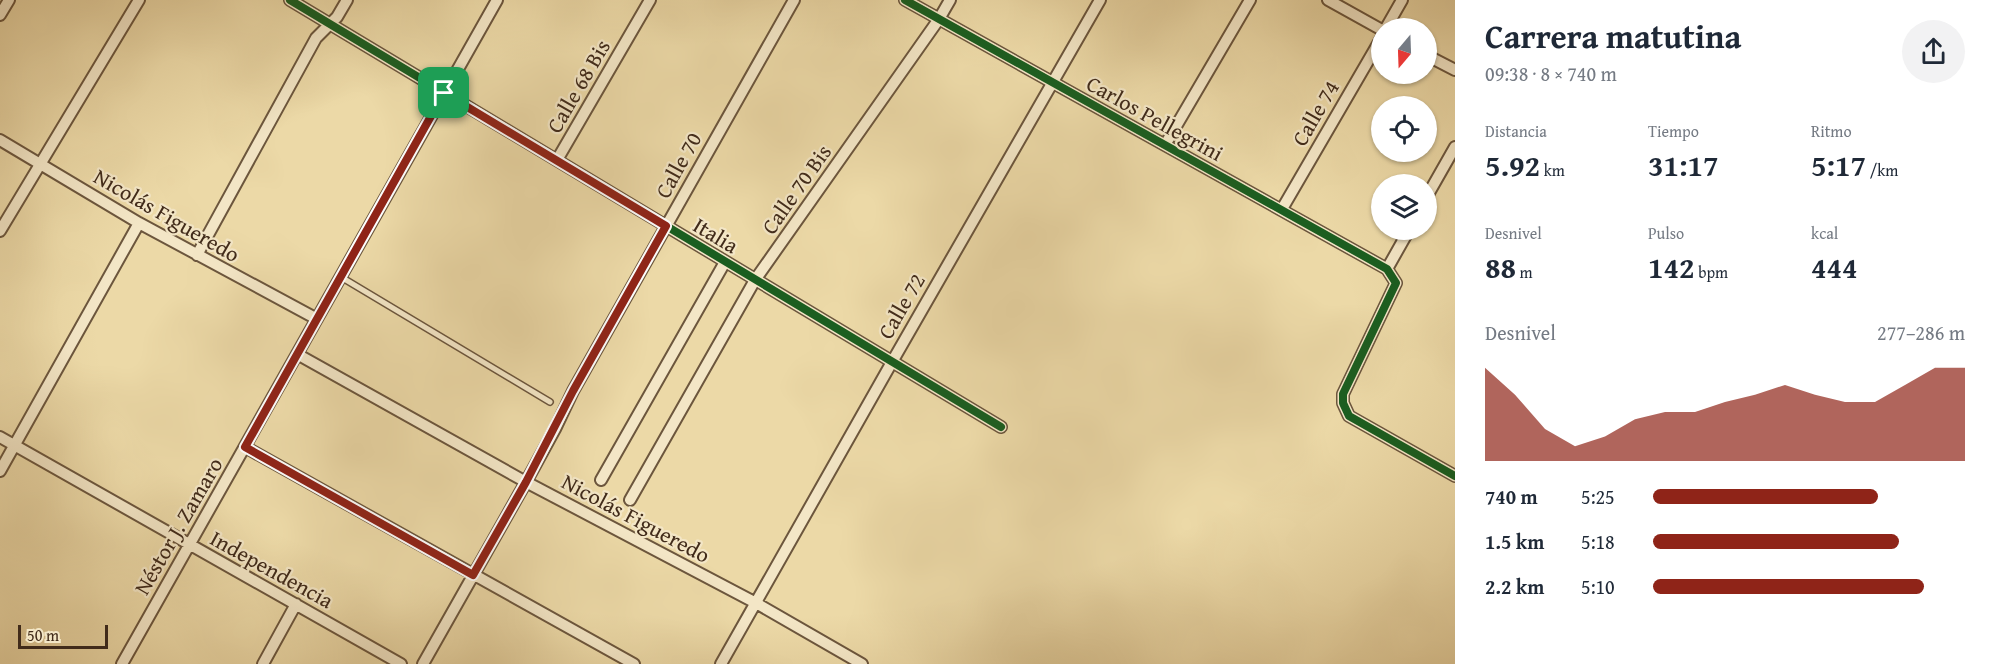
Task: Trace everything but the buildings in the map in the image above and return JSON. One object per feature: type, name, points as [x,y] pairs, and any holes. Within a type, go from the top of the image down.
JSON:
[{"type":"street","points":[[0,15],[9,0]]},
{"type":"street","points":[[0,231],[139,0]]},
{"type":"street","name":"Italia","points":[[290,0],[328,25],[1001,427]]},
{"type":"street","points":[[197,255],[316,38],[337,17],[347,0]]},
{"type":"street","name":"Néstor J. Zamaro","points":[[122,664],[497,0]]},
{"type":"street","name":"Calle 68 Bis","points":[[557,160],[650,0]]},
{"type":"street","name":"Calle 70","points":[[423,664],[526,482],[573,391],[794,0]]},
{"type":"street","name":"Carlos Pellegrini","points":[[904,0],[1387,269]]},
{"type":"street","name":"Calle 70 Bis","points":[[630,500],[755,280],[939,19],[950,0]]},
{"type":"street","name":"Calle 72","points":[[721,664],[1100,0]]},
{"type":"street","points":[[1165,144],[1250,0]]},
{"type":"street","points":[[1328,0],[1371,24]]},
{"type":"street","points":[[1392,18],[1402,0]]},
{"type":"street","name":"Calle 74","points":[[1282,209],[1371,56]]},
{"type":"street","points":[[1437,61],[1455,70]]},
{"type":"street","name":"Nicolás Figueredo","points":[[0,140],[139,223],[317,319]]},
{"type":"street","points":[[1437,179],[1455,147]]},
{"type":"street","points":[[0,471],[139,223]]},
{"type":"street","points":[[1403,240],[1387,269],[1395,283],[1343,393],[1343,404],[1349,416],[1455,476]]},
{"type":"street","points":[[601,480],[725,262]]},
{"type":"street","name":"Nicolás Figueredo","points":[[297,354],[526,482],[756,603],[862,664]]},
{"type":"street","name":"Independencia","points":[[0,437],[401,664]]},
{"type":"street","points":[[245,447],[634,664]]},
{"type":"street","points":[[263,664],[296,604]]},
{"type":"lane","points":[[341,276],[550,402]]},
{"type":"cycle path","points":[[290,0],[1001,427]]},
{"type":"cycle path","points":[[905,0],[1387,269],[1396,283],[1343,394],[1343,403],[1349,416],[1455,476]]},
{"type":"route","points":[[444,93],[666,226],[473,575],[245,447],[444,93]]}]
